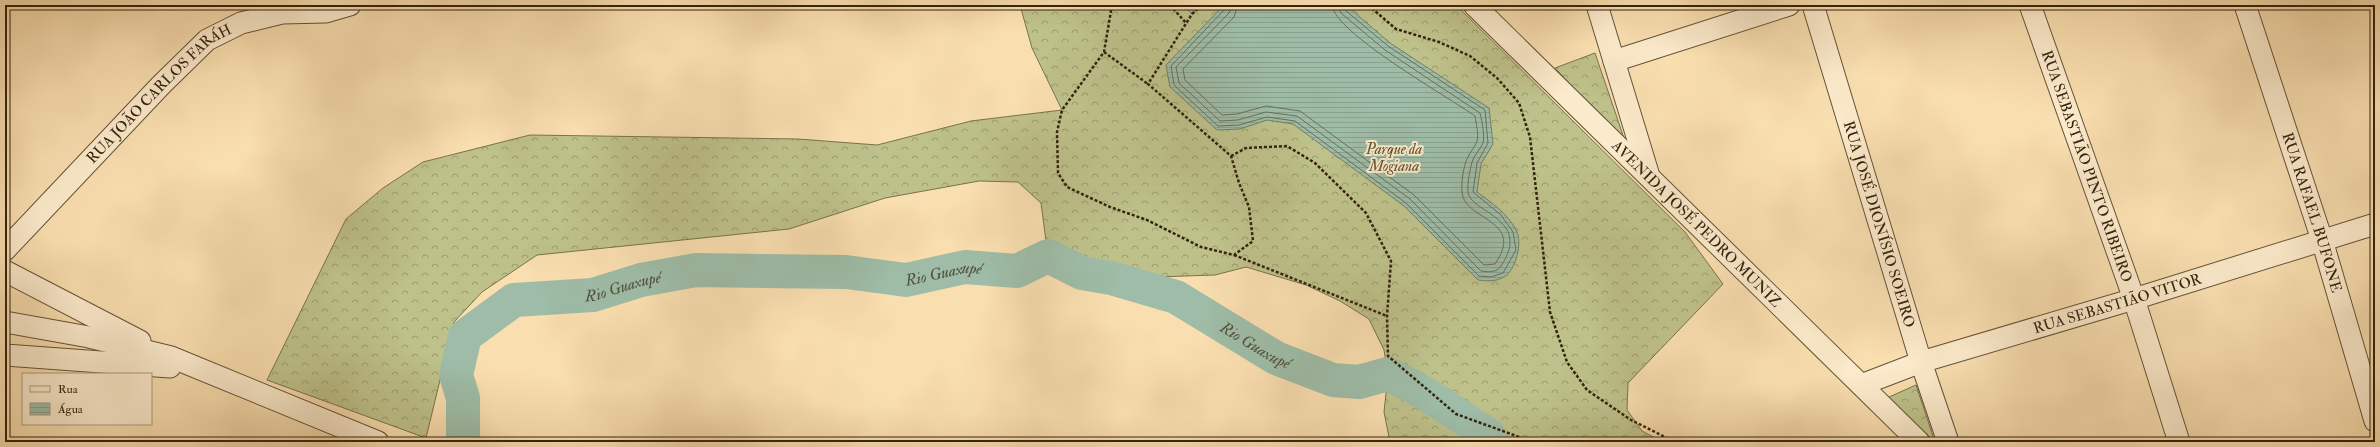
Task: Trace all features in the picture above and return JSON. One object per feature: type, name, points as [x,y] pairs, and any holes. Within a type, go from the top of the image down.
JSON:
[{"type":"street","name":"RUA JOÃO CARLOS FARÁH","points":[[5,250],[161,85],[207,40],[240,23],[282,13],[326,12],[350,5]]},
{"type":"street","name":"AVENIDA JOSÉ PEDRO MUNIZ","points":[[1474,5],[1920,442]]},
{"type":"street","points":[[1597,5],[1650,178]]},
{"type":"street","points":[[1614,61],[1789,5]]},
{"type":"street","name":"RUA JOSÉ DIONÍSIO SOEIRO","points":[[1813,5],[1921,362],[1948,442]]},
{"type":"street","name":"RUA SEBASTIÃO PINTO RIBEIRO","points":[[2030,5],[2134,299],[2179,442]]},
{"type":"street","name":"RUA RAFAEL BUFONE","points":[[2245,5],[2322,240],[2375,421]]},
{"type":"street","name":"RUA SEBASTIÃO VITOR","points":[[1861,385],[1921,362],[2134,299],[2375,224]]},
{"type":"street","points":[[5,271],[171,357],[378,442]]},
{"type":"street","points":[[5,322],[89,337],[171,357]]},
{"type":"street","points":[[5,355],[201,369]]},
{"type":"path","points":[[1112,5],[1104,52],[1062,110],[1057,132],[1058,173],[1067,186],[1110,207],[1147,220],[1201,247],[1234,255],[1387,316]]},
{"type":"path","points":[[1170,5],[1186,23]]},
{"type":"path","points":[[1148,84],[1186,23],[1202,5]]},
{"type":"path","points":[[1368,5],[1396,29],[1439,42],[1470,56],[1497,78],[1519,103],[1530,137],[1550,312],[1566,362],[1587,390],[1631,420],[1675,442]]},
{"type":"path","points":[[1104,52],[1148,84],[1231,156],[1239,183],[1249,207],[1253,241],[1234,255]]},
{"type":"path","points":[[1231,156],[1246,148],[1287,146],[1315,163],[1366,213],[1391,261],[1387,316],[1388,356],[1456,414],[1533,442]]},
{"type":"green space","name":"Parque da Mogiana","points":[[1020,5],[1456,5],[1685,232],[1723,284],[1628,383],[1627,410],[1642,431],[1663,442],[1390,442],[1384,412],[1388,374],[1384,350],[1369,319],[1340,301],[1306,285],[1246,267],[1215,275],[1156,277],[1072,256],[1048,256],[1041,203],[1018,182],[979,181],[885,198],[789,229],[537,255],[482,292],[454,322],[426,438],[267,380],[346,219],[383,188],[423,162],[530,135],[798,139],[877,145],[971,121],[1062,110],[1032,48]]},
{"type":"green space","points":[[1595,53],[1626,144],[1555,68]]},
{"type":"green space","points":[[1916,385],[1935,442],[1887,398]]},
{"type":"water","points":[[1183,5],[1201,5],[1192,14]]},
{"type":"water","points":[[1224,5],[1346,5],[1390,43],[1489,108],[1493,144],[1481,164],[1477,192],[1504,213],[1518,235],[1519,241],[1517,255],[1512,268],[1508,273],[1504,277],[1497,280],[1478,280],[1404,206],[1293,124],[1267,120],[1240,129],[1217,130],[1170,87],[1166,65]]},
{"type":"waterway","name":"Rio Guaxupé","points":[[463,442],[463,398],[456,375],[465,336],[514,300],[593,295],[641,280],[696,270],[846,272],[906,280],[965,267],[1017,271],[1048,256],[1082,273],[1111,278],[1176,297],[1276,358],[1333,380],[1359,382],[1388,374],[1427,395],[1489,435],[1491,442]]}]
